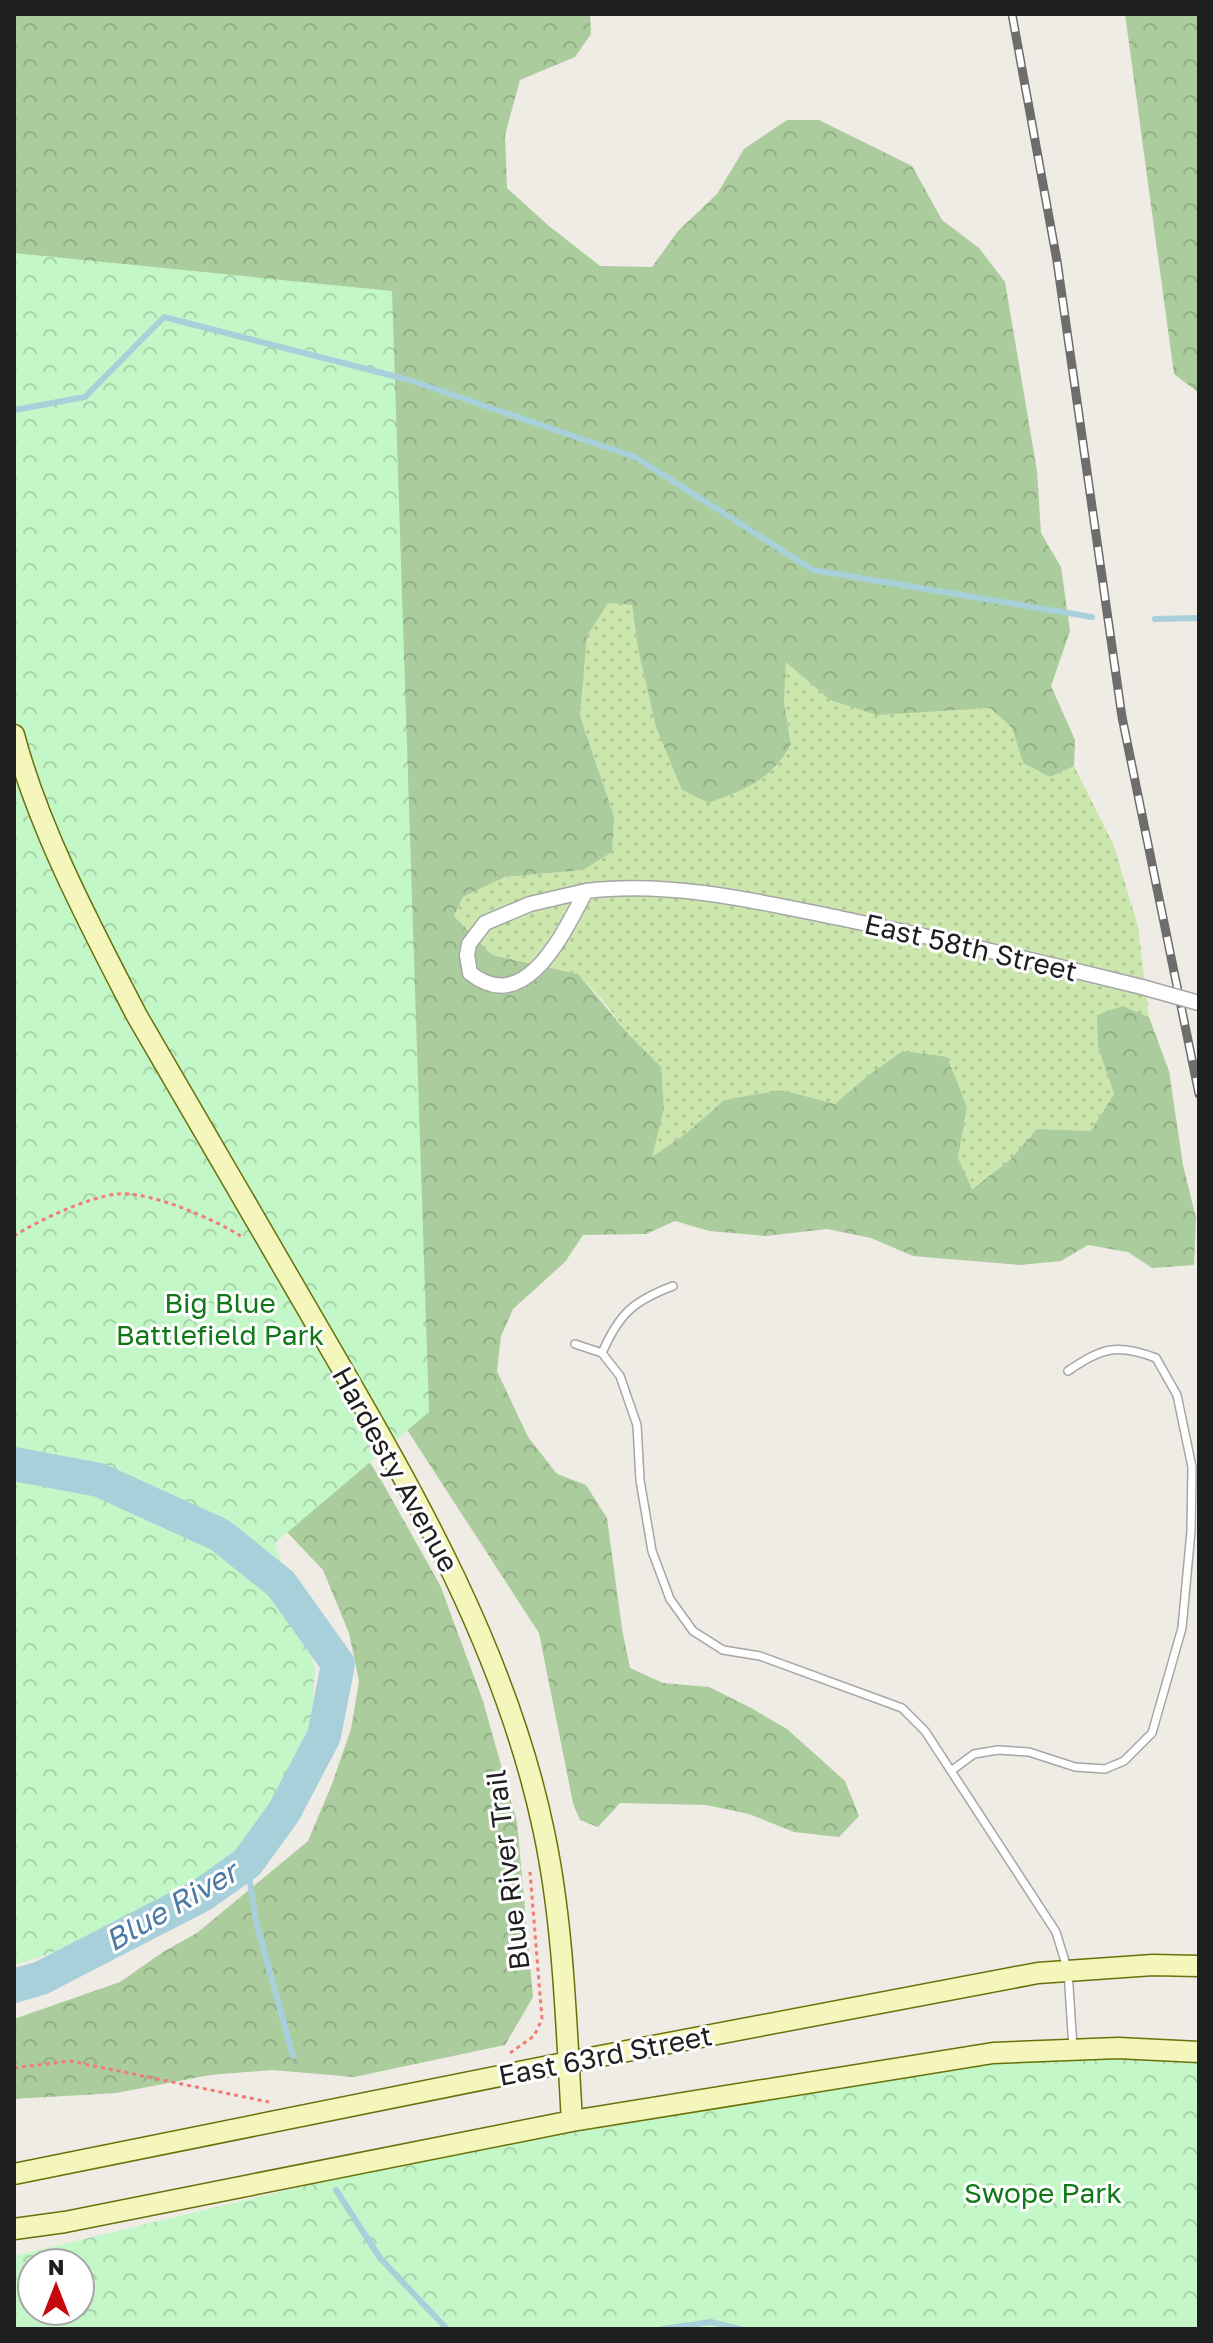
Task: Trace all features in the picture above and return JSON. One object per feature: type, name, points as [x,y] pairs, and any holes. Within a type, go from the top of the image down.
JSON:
[{"type":"main road","name":"Hardesty Avenue","points":[[14,735],[20,759],[58,854],[115,974],[401,1470],[449,1563],[481,1635],[517,1733],[544,1831],[561,1941],[572,2121]]},
{"type":"main road","name":"East 63rd Street","points":[[14,2174],[569,2062],[1038,1973],[1153,1965],[1199,1966]]},
{"type":"main road","points":[[14,2229],[65,2222],[572,2121],[993,2053],[1118,2048],[1199,2052]]},
{"type":"street","name":"East 58th Street","points":[[586,891],[550,956],[538,969],[513,983],[491,984],[470,973],[469,944],[485,923],[530,904],[586,891],[622,887],[668,888],[975,946],[1199,1003]]},
{"type":"lane","points":[[602,1353],[615,1324],[646,1296],[673,1286]]},
{"type":"lane","points":[[575,1344],[602,1353],[620,1376],[637,1425],[640,1480],[652,1551],[670,1599],[693,1631],[723,1650],[760,1656],[902,1708],[925,1731],[1056,1932],[1068,1971],[1073,2049]]},
{"type":"lane","points":[[951,1771],[974,1754],[998,1750],[1029,1752],[1075,1767],[1105,1769],[1124,1761],[1152,1733],[1182,1628],[1191,1531],[1192,1467],[1177,1395],[1156,1358],[1129,1348],[1095,1353],[1068,1371]]},
{"type":"path","points":[[14,1236],[86,1202],[119,1194],[157,1200],[186,1210],[244,1238]]},
{"type":"path","name":"Blue River Trail","points":[[510,2054],[534,2036],[542,2019],[530,1870]]},
{"type":"path","points":[[14,2068],[70,2061],[265,2102],[279,2102]]},
{"type":"green space","points":[[14,14],[590,14],[591,34],[575,57],[520,80],[505,135],[507,188],[600,266],[652,267],[678,231],[717,194],[744,149],[787,120],[819,120],[912,166],[942,220],[979,248],[1005,282],[1037,471],[1041,533],[1061,567],[1070,631],[1051,686],[1075,740],[1074,766],[1050,777],[1023,763],[1012,728],[990,708],[877,715],[830,700],[786,662],[784,702],[791,745],[774,767],[756,782],[709,803],[682,790],[656,727],[638,649],[632,605],[608,603],[587,636],[580,716],[614,816],[612,852],[583,870],[505,877],[463,897],[454,916],[492,955],[578,974],[629,1035],[661,1067],[664,1108],[652,1157],[688,1132],[724,1100],[782,1090],[835,1104],[903,1051],[947,1057],[967,1107],[958,1158],[972,1189],[1011,1159],[1037,1129],[1091,1131],[1114,1094],[1098,1047],[1097,1015],[1123,1006],[1149,1017],[1169,1071],[1183,1165],[1196,1218],[1194,1265],[1152,1268],[1128,1252],[1088,1245],[1061,1261],[1020,1265],[913,1256],[871,1238],[827,1229],[766,1236],[709,1231],[675,1221],[646,1234],[583,1235],[565,1262],[513,1309],[501,1336],[497,1371],[528,1437],[557,1474],[586,1485],[607,1518],[630,1668],[663,1683],[709,1687],[787,1729],[845,1781],[859,1816],[839,1837],[794,1832],[749,1814],[706,1805],[620,1803],[598,1827],[580,1820],[573,1803],[539,1633],[367,1368],[14,668]]},
{"type":"green space","points":[[1125,14],[1199,14],[1199,393],[1174,374]]},
{"type":"green space","name":"Big Blue Battlefield Park","points":[[14,253],[392,291],[429,1412],[275,1543],[315,1669],[307,1788],[266,1846],[52,1953],[14,1965]]},
{"type":"green space","points":[[607,602],[632,605],[638,649],[656,727],[709,803],[756,782],[774,767],[791,745],[784,702],[786,661],[830,700],[944,710],[990,708],[1012,728],[1023,763],[1050,777],[1074,766],[1114,846],[1138,927],[1149,1017],[1123,1006],[1098,1047],[1114,1094],[1091,1131],[1037,1129],[1011,1159],[971,1189],[958,1158],[967,1107],[866,1077],[835,1104],[782,1090],[688,1132],[651,1158],[664,1108],[629,1035],[605,1003],[578,974],[492,955],[454,916],[463,897],[505,877],[583,870],[614,816],[580,716],[587,636]]},
{"type":"green space","points":[[14,824],[292,1339],[381,1480],[440,1585],[483,1701],[517,1822],[533,1997],[505,2045],[354,2077],[272,2070],[210,2075],[116,2093],[14,2099],[14,2019],[120,1982],[197,1933],[308,1841],[351,1729],[359,1681],[349,1633],[323,1570],[286,1531]]},
{"type":"green space","name":"Swope Park","points":[[993,2053],[1199,2055],[1199,2329],[14,2329],[16,2256],[16,2327],[96,2327],[96,2247],[51,2247],[572,2121]]},
{"type":"waterway","points":[[14,410],[85,397],[164,317],[409,380],[635,457],[813,570],[1092,617]]},
{"type":"waterway","points":[[1155,619],[1199,618]]},
{"type":"waterway","name":"Blue River","points":[[14,1464],[99,1480],[220,1535],[281,1584],[338,1664],[324,1736],[284,1812],[247,1863],[202,1895],[41,1978],[14,1986]]},
{"type":"waterway","points":[[247,1863],[256,1921],[293,2056]]},
{"type":"waterway","points":[[336,2190],[380,2258],[447,2329]]},
{"type":"waterway","points":[[662,2329],[711,2322],[740,2329]]},
{"type":"railway","points":[[1012,14],[1057,261],[1122,717],[1199,1094]]}]
